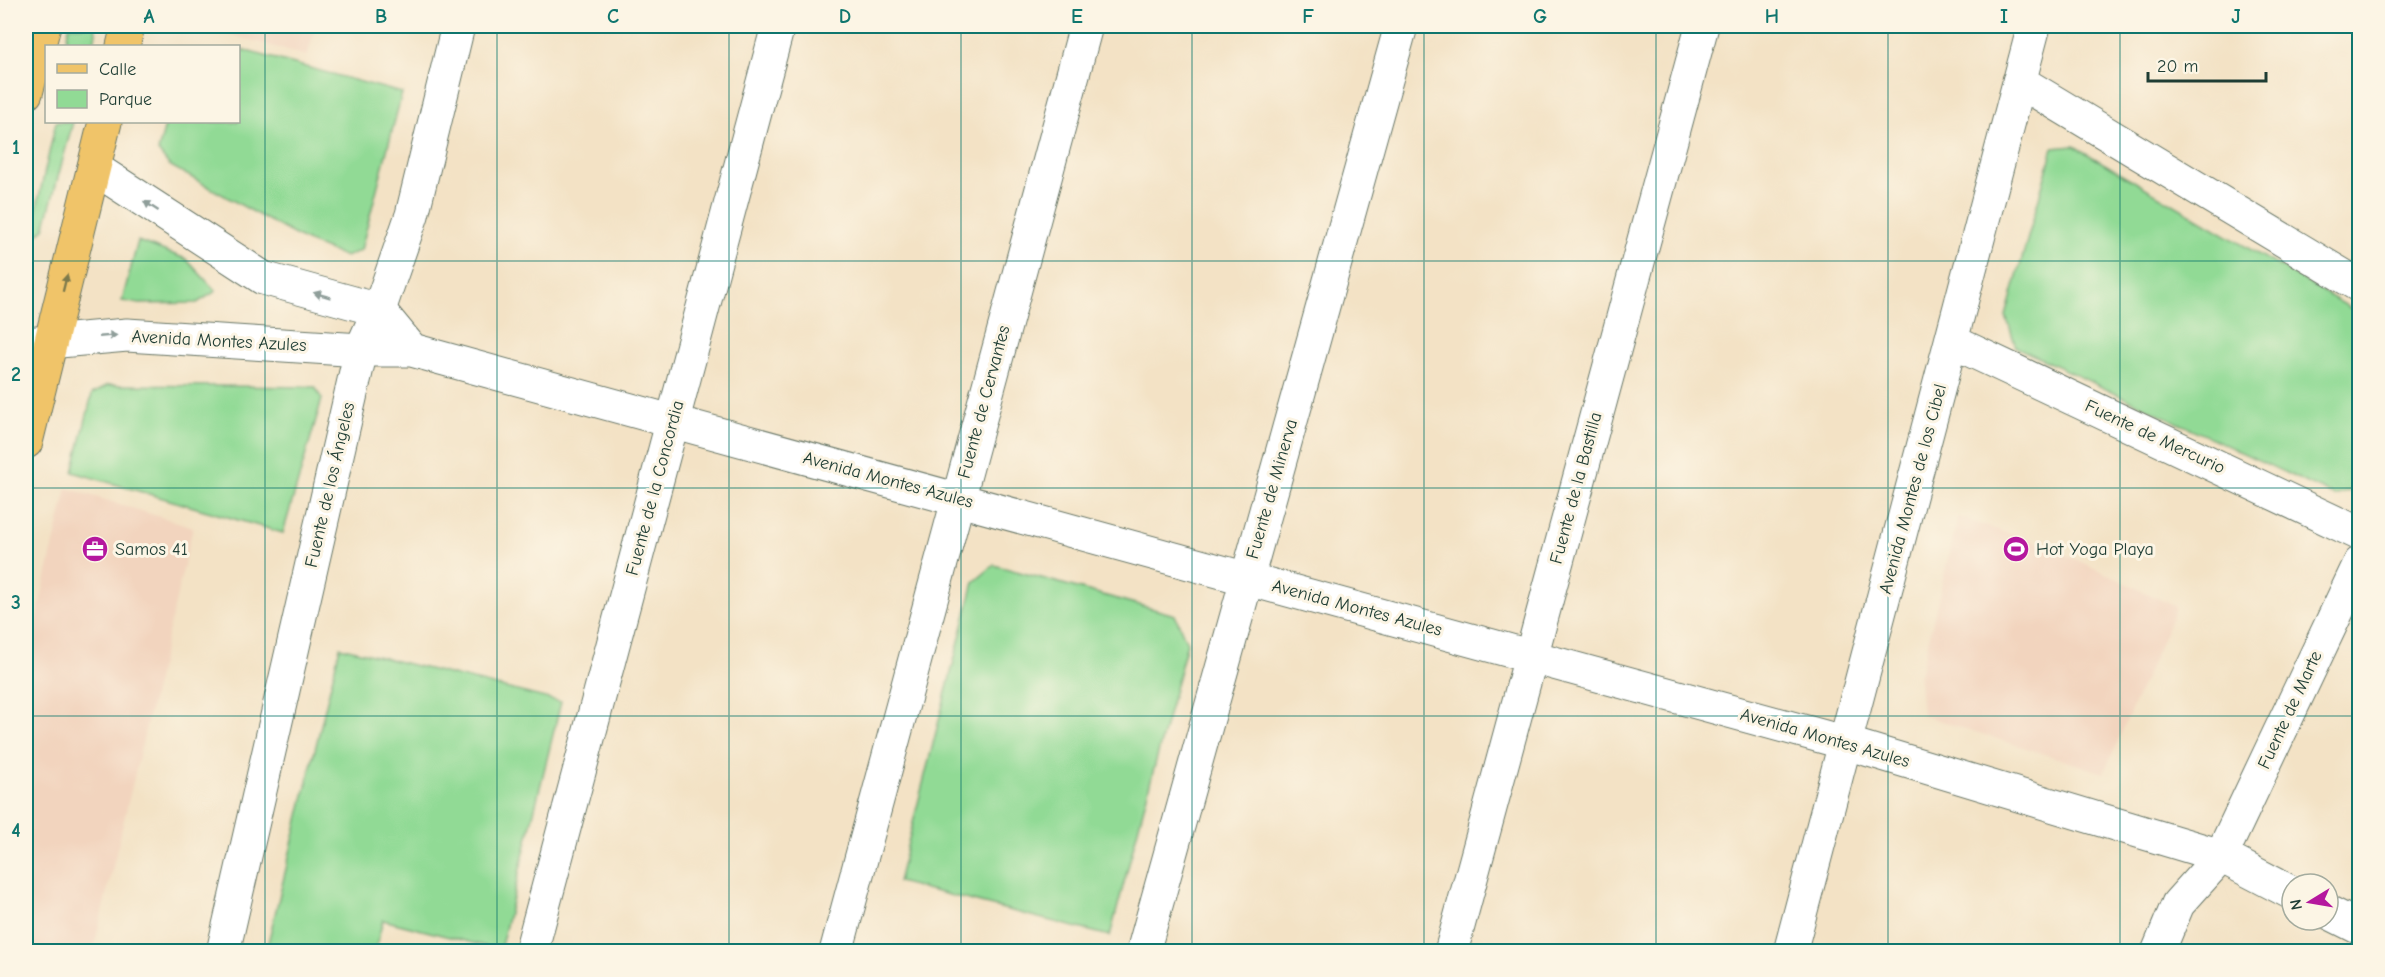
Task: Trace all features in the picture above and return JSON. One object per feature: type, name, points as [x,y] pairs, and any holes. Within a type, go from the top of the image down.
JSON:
[{"type":"main road","points":[[26,93],[44,26]]},
{"type":"main road","points":[[123,45],[128,26]]},
{"type":"main road","points":[[26,442],[38,342],[94,168],[105,123]]},
{"type":"street","name":"Fuente de los Ángeles","points":[[224,951],[361,350],[379,310],[412,215],[458,26]]},
{"type":"street","name":"Fuente de la Concordia","points":[[531,951],[778,26]]},
{"type":"street","name":"Fuente de Cervantes","points":[[836,951],[1086,26]]},
{"type":"street","name":"Fuente de Minerva","points":[[1143,951],[1401,26]]},
{"type":"street","name":"Fuente de la Bastilla","points":[[1451,951],[1702,26]]},
{"type":"street","name":"Avenida Montes de los Cibel","points":[[1790,951],[2034,26]]},
{"type":"street","points":[[2019,81],[2360,286]]},
{"type":"street","points":[[94,168],[263,278],[379,310],[412,350]]},
{"type":"street","name":"Avenida Montes Azules","points":[[38,342],[127,335],[361,350],[412,350],[1846,743],[2221,856],[2280,887]]},
{"type":"street","name":"Fuente de Mercurio","points":[[1951,341],[2360,534]]},
{"type":"street","name":"Fuente de Marte","points":[[2158,951],[2178,904],[2221,856],[2360,564]]},
{"type":"street","points":[[2340,918],[2360,928]]},
{"type":"shaded area","points":[[200,26],[316,26],[307,56]]},
{"type":"shaded area","points":[[67,488],[193,527],[93,951],[26,951],[26,662]]},
{"type":"shaded area","points":[[1958,517],[2048,546],[2176,607],[2104,773],[1922,715],[1919,679]]},
{"type":"green space","points":[[69,26],[95,26],[93,45],[65,45]]},
{"type":"green space","points":[[240,49],[402,93],[361,250],[346,257],[304,240],[169,165],[158,151],[166,123],[240,123]]},
{"type":"green space","points":[[56,123],[73,123],[44,229],[36,235],[34,219]]},
{"type":"green space","points":[[2074,146],[2359,313],[2360,476],[2352,490],[2335,496],[2016,347],[2006,316],[2053,148]]},
{"type":"green space","points":[[138,241],[186,259],[216,291],[197,303],[139,304],[122,301]]},
{"type":"green space","points":[[108,385],[315,387],[322,399],[283,533],[73,472],[92,394]]},
{"type":"green space","points":[[994,565],[1175,615],[1187,643],[1110,936],[898,882],[974,582]]},
{"type":"green space","points":[[340,647],[561,702],[500,950],[383,920],[375,951],[266,951]]},
{"type":"place","name":"Samos 41","points":[[95,549]]},
{"type":"place","name":"Hot Yoga Playa","points":[[2016,549]]}]
